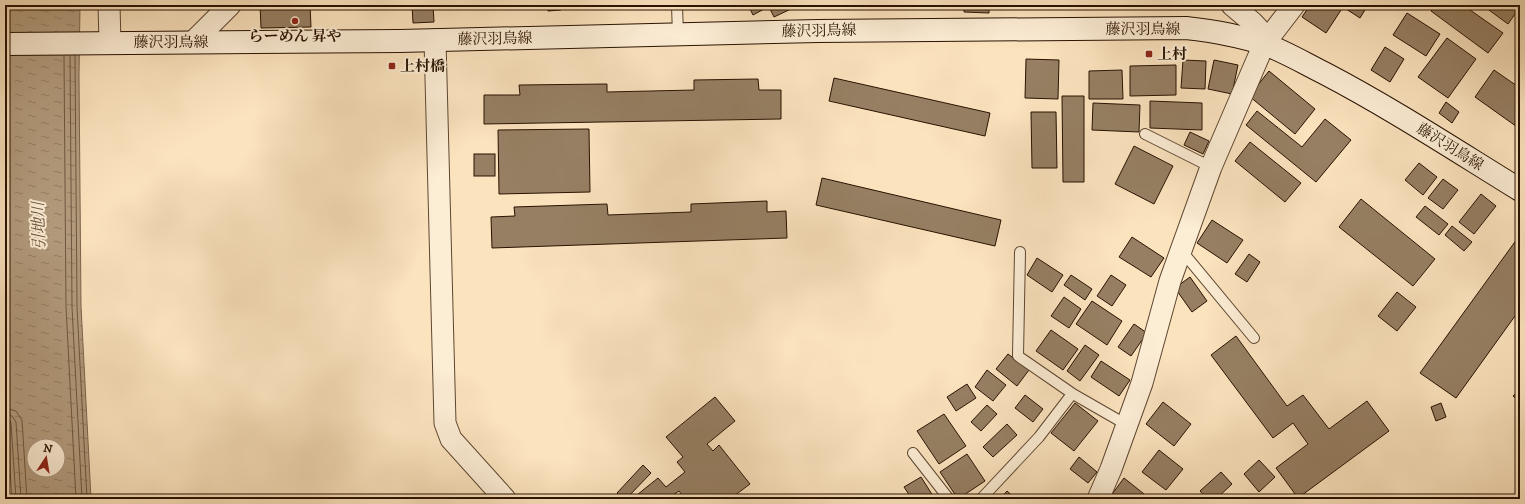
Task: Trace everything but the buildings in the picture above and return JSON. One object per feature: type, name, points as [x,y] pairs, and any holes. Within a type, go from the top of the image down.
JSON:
[{"type":"street","points":[[109,5],[110,42]]},
{"type":"street","points":[[193,42],[230,5]]},
{"type":"street","points":[[1232,5],[1252,22],[1266,42]]},
{"type":"street","points":[[1098,499],[1111,469],[1142,383],[1170,281],[1211,166],[1266,42],[1294,5]]},
{"type":"street","name":"藤沢羽鳥線","points":[[5,44],[435,40],[826,31],[1186,28],[1225,32],[1266,42],[1347,85],[1401,116],[1520,190]]},
{"type":"street","points":[[435,40],[446,423],[451,440],[505,499]]},
{"type":"lane","points":[[677,5],[678,34]]},
{"type":"lane","points":[[1145,134],[1211,166]]},
{"type":"lane","points":[[1181,250],[1254,338]]},
{"type":"lane","points":[[1020,252],[1018,356],[1072,394],[1127,425]]},
{"type":"lane","points":[[981,499],[1039,437],[1072,394]]},
{"type":"lane","points":[[913,452],[949,499]]},
{"type":"water","name":"引地川","points":[[5,5],[80,5],[79,75],[81,306],[91,499],[12,499],[5,394]]},
{"type":"place","name":"らーめん 昇や","points":[[295,21]]},
{"type":"place","name":"上村","points":[[1149,54]]},
{"type":"place","name":"上村橋","points":[[392,66]]}]
